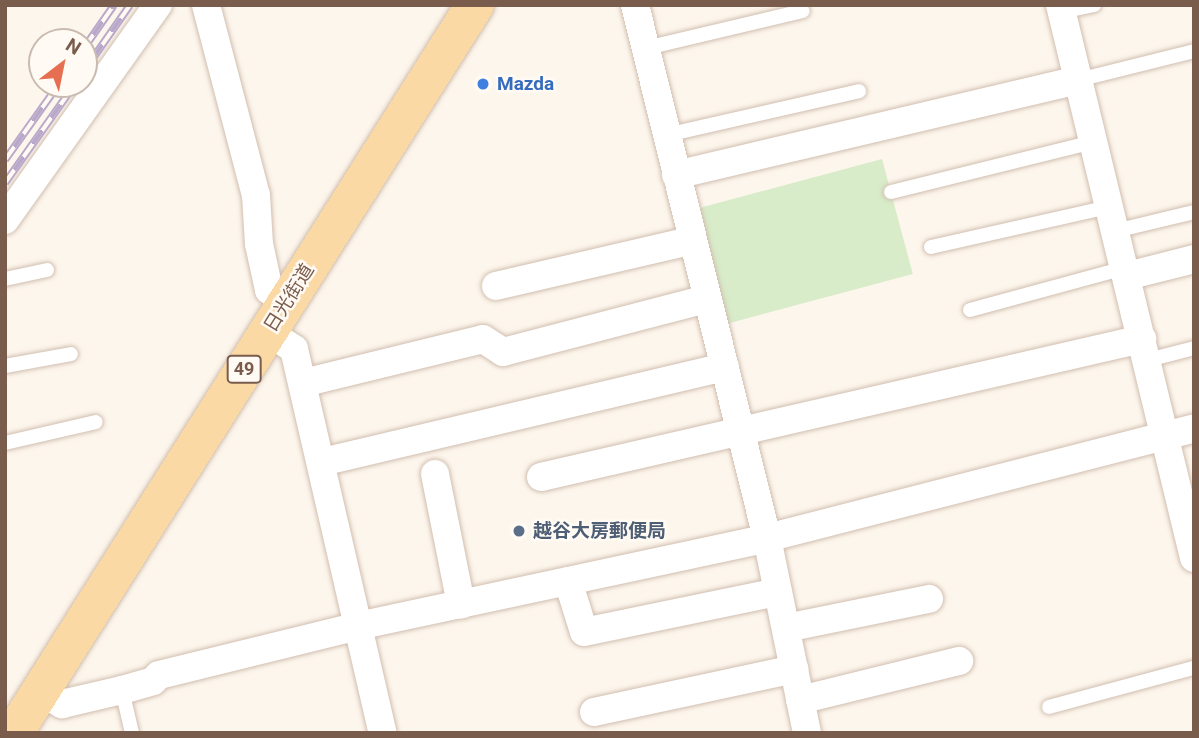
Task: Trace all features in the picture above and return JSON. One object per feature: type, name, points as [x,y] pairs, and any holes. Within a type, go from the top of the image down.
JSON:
[{"type":"main road","name":"日光街道","points":[[13,726],[40,691],[475,5]]},
{"type":"street","points":[[5,220],[158,5]]},
{"type":"street","points":[[206,5],[256,195],[259,244],[269,290],[277,317],[294,349],[303,383],[383,733]]},
{"type":"street","points":[[635,5],[767,538],[807,733]]},
{"type":"street","points":[[1061,9],[1192,544]]},
{"type":"street","points":[[676,175],[1078,80]]},
{"type":"street","points":[[496,286],[694,240]]},
{"type":"street","points":[[1126,272],[1194,259]]},
{"type":"street","points":[[303,383],[483,339],[503,352],[707,299]]},
{"type":"street","points":[[541,477],[740,430],[1145,349]]},
{"type":"street","points":[[322,462],[725,367]]},
{"type":"street","points":[[40,691],[62,704],[153,681],[159,675],[358,626],[767,538],[1194,428]]},
{"type":"street","points":[[435,474],[461,604]]},
{"type":"street","points":[[568,581],[584,632],[778,593]]},
{"type":"street","points":[[786,628],[929,599]]},
{"type":"street","points":[[800,700],[959,661]]},
{"type":"street","points":[[594,712],[794,668]]},
{"type":"lane","points":[[1061,9],[1094,5]]},
{"type":"lane","points":[[646,48],[803,11]]},
{"type":"lane","points":[[1078,80],[1194,51]]},
{"type":"lane","points":[[666,135],[859,91]]},
{"type":"lane","points":[[891,192],[1093,142]]},
{"type":"lane","points":[[931,247],[1112,218],[1194,212]]},
{"type":"lane","points":[[5,279],[47,270]]},
{"type":"lane","points":[[970,310],[1126,272]]},
{"type":"lane","points":[[1145,349],[1194,348]]},
{"type":"lane","points":[[5,366],[71,354]]},
{"type":"lane","points":[[5,443],[96,422]]},
{"type":"lane","points":[[1049,707],[1194,668]]},
{"type":"lane","points":[[122,690],[132,733]]},
{"type":"green space","points":[[882,159],[913,274],[728,323],[698,208]]},
{"type":"railway","points":[[98,28],[114,5]]},
{"type":"railway","points":[[98,51],[130,5]]},
{"type":"railway","points":[[5,160],[49,98]]},
{"type":"railway","points":[[5,183],[65,98]]},
{"type":"place","name":"Mazda","points":[[483,84]]},
{"type":"place","name":"越谷大房郵便局","points":[[519,531]]}]
